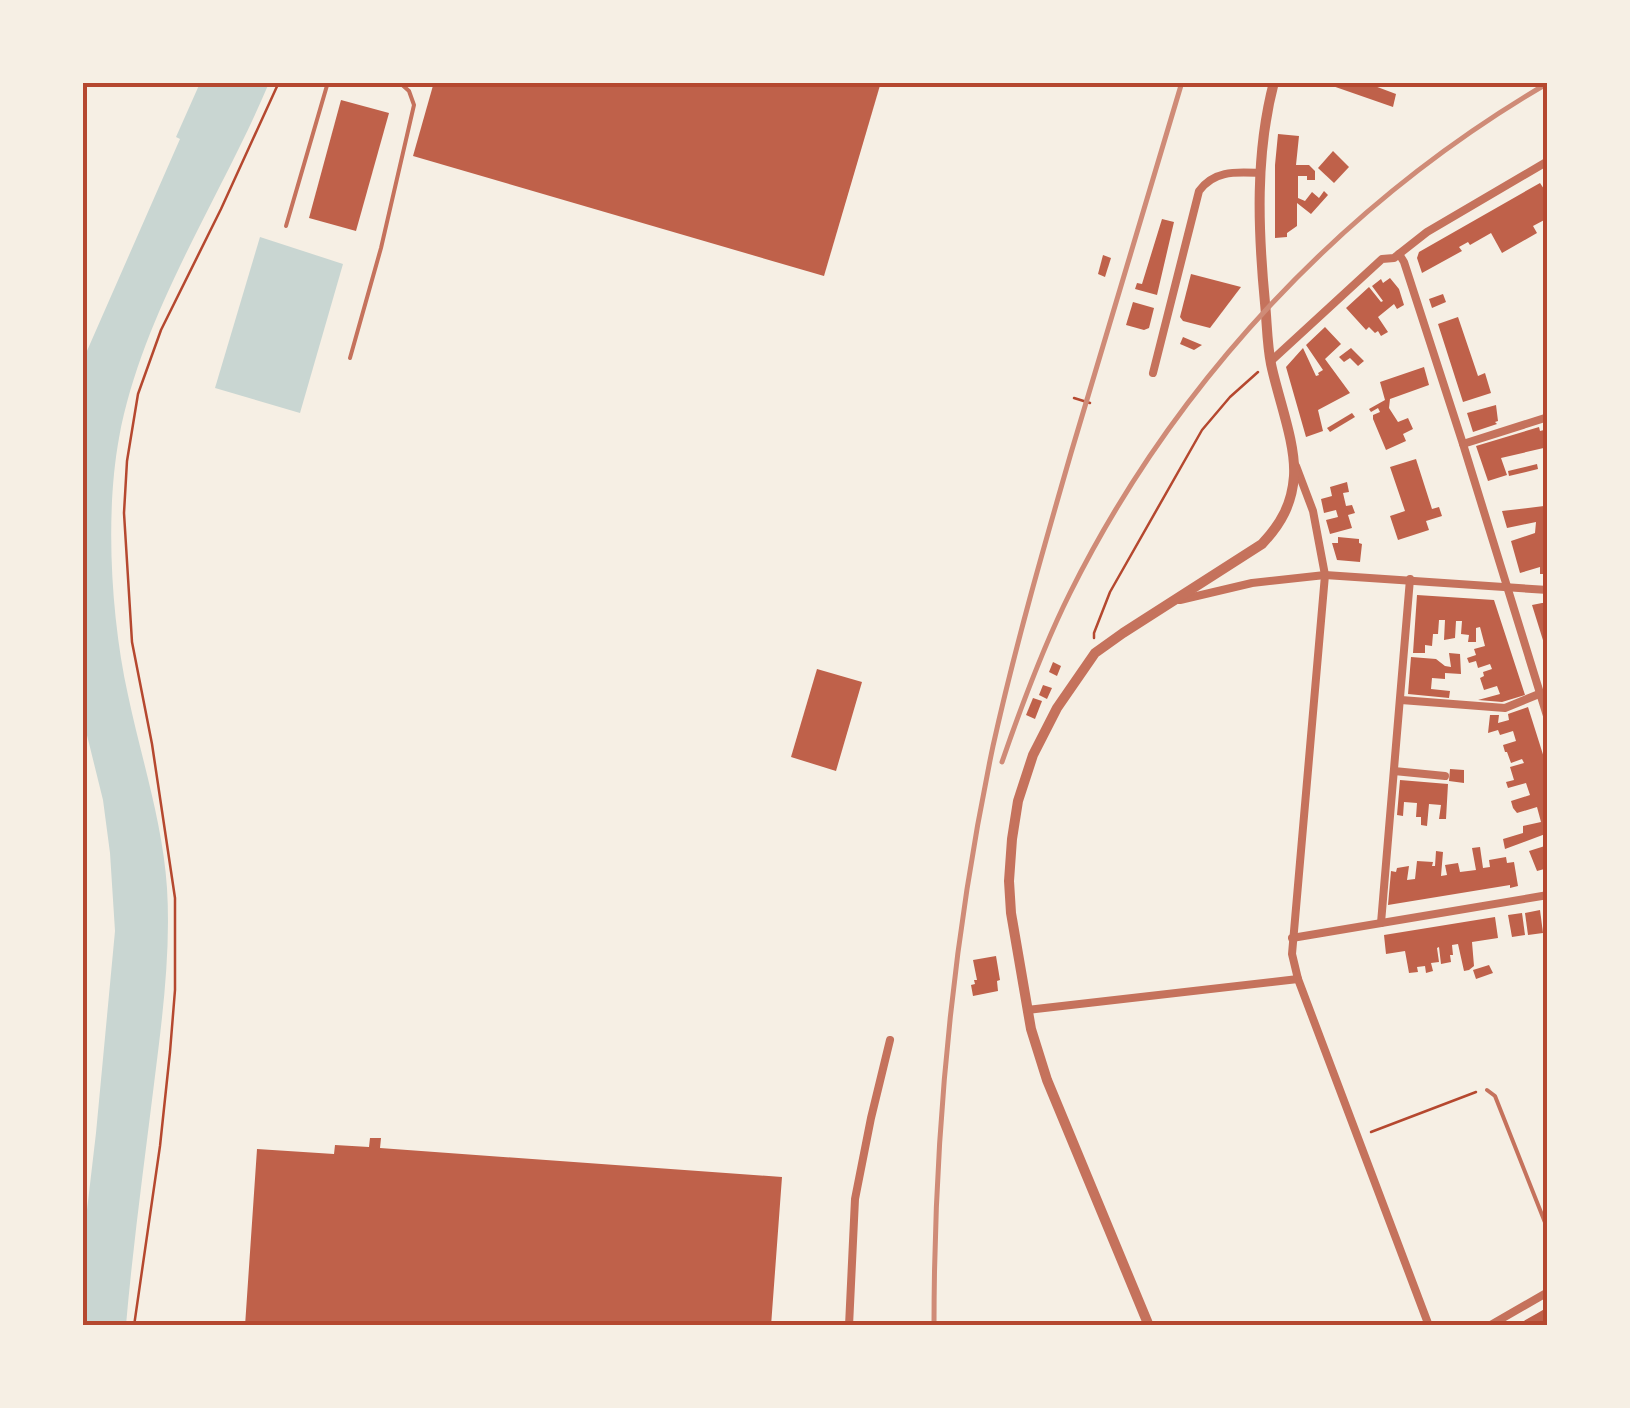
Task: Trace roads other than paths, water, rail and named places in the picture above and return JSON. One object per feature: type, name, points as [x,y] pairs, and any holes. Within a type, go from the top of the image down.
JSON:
[{"type":"street","points":[[1274,82],[1264,122],[1260,173],[1262,269],[1270,361],[1294,462],[1313,511],[1325,575],[1292,954],[1298,979],[1429,1326]]},
{"type":"street","points":[[1270,361],[1376,264],[1394,258],[1426,232],[1548,161]]},
{"type":"street","points":[[1153,374],[1200,190],[1214,176],[1260,173]]},
{"type":"street","points":[[1400,254],[1548,719]]},
{"type":"street","points":[[1463,444],[1548,417]]},
{"type":"street","points":[[1149,1326],[1047,1080],[1027,1010],[1011,913],[1015,818],[1038,744],[1073,682],[1095,653],[1262,544],[1286,511],[1294,462]]},
{"type":"street","points":[[1172,602],[1252,583],[1325,575],[1548,590]]},
{"type":"street","points":[[1381,922],[1410,579]]},
{"type":"street","points":[[1400,700],[1505,708],[1539,694]]},
{"type":"street","points":[[1394,771],[1445,776]]},
{"type":"street","points":[[1292,938],[1548,895]]},
{"type":"street","points":[[1027,1010],[1298,979]]},
{"type":"street","points":[[849,1326],[856,1199],[890,1040]]},
{"type":"street","points":[[1488,1326],[1548,1292]]},
{"type":"lane","points":[[286,226],[328,82]]},
{"type":"lane","points":[[350,358],[381,248],[414,105],[409,91],[399,82]]},
{"type":"lane","points":[[1488,1090],[1495,1096],[1548,1230]]},
{"type":"railway","points":[[934,1326],[948,1034],[967,890],[993,746],[1050,526],[1182,82]]},
{"type":"railway","points":[[1002,762],[1051,634],[1112,515],[1160,441],[1214,370],[1335,241],[1402,183],[1473,130],[1548,83]]}]
